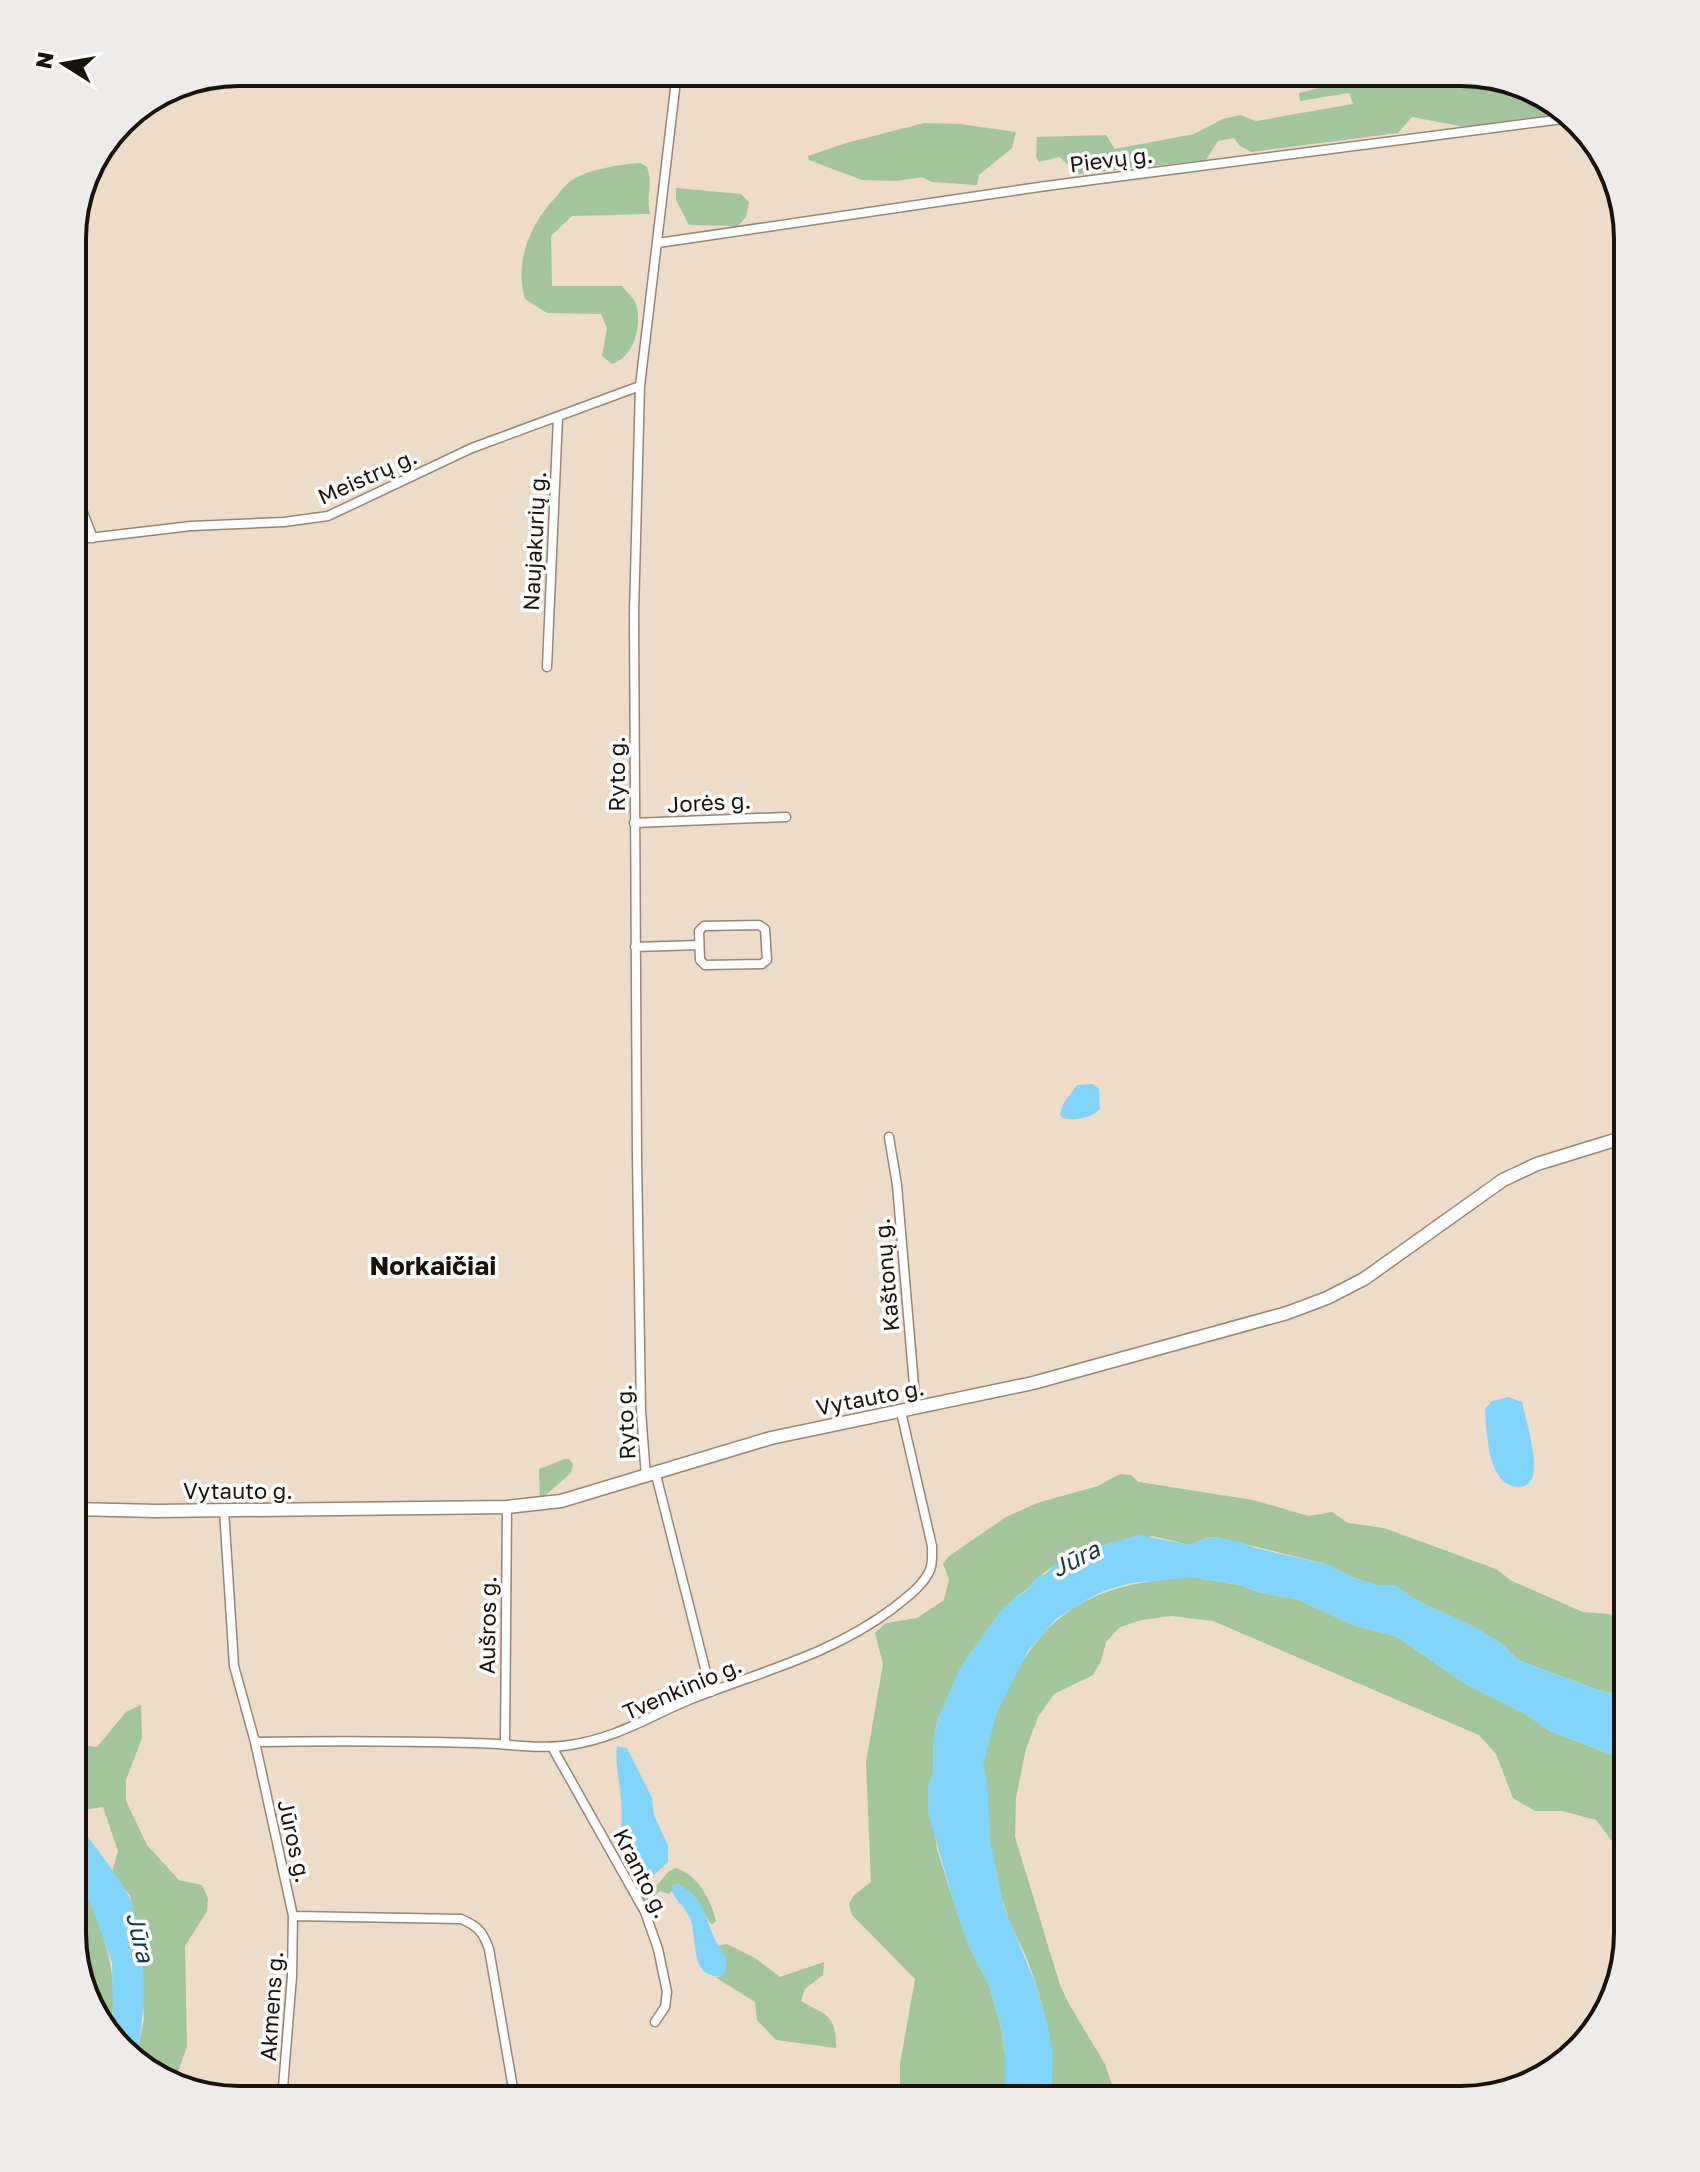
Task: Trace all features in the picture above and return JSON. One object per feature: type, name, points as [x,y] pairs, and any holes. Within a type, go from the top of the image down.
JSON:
[{"type":"main road","name":"Vytauto g.","points":[[86,1509],[507,1507],[561,1501],[771,1438],[916,1409],[1087,1369],[1308,1306],[1375,1272],[1503,1180],[1537,1164],[1614,1140]]},
{"type":"street","name":"Ryto g.","points":[[675,86],[640,386],[634,614],[641,1411],[651,1476],[711,1692]]},
{"type":"street","name":"Pievų g.","points":[[658,243],[1046,186],[1556,120]]},
{"type":"street","name":"Meistrų g.","points":[[86,539],[191,526],[284,522],[328,516],[472,448],[640,386]]},
{"type":"street","name":"Naujakurių g.","points":[[547,667],[558,417]]},
{"type":"street","points":[[86,520],[93,538]]},
{"type":"street","name":"Jorės g.","points":[[634,823],[786,817]]},
{"type":"street","points":[[759,925],[765,929],[767,960],[762,964],[705,965],[700,960],[699,945],[699,931],[704,926],[759,925]]},
{"type":"street","points":[[635,947],[699,945]]},
{"type":"street","name":"Kaštonų g.","points":[[889,1137],[897,1185],[916,1409]]},
{"type":"street","name":"Tvenkinio g.","points":[[255,1742],[349,1740],[552,1747],[611,1737],[711,1692],[795,1663],[841,1642],[904,1600],[926,1577],[932,1564],[932,1546],[901,1412]]},
{"type":"street","name":"Aušros g.","points":[[505,1743],[507,1507]]},
{"type":"street","name":"Jūros g.","points":[[224,1510],[232,1652],[293,1916],[461,1919],[476,1925],[484,1934],[489,1949],[513,2086]]},
{"type":"street","name":"Kranto g.","points":[[552,1747],[645,1912],[662,1962],[667,1992],[665,2007],[655,2022]]},
{"type":"street","name":"Akmens g.","points":[[283,2086],[294,1948],[293,1916]]},
{"type":"green space","points":[[1328,86],[1471,86],[1501,91],[1538,106],[1550,115],[1465,127],[1412,117],[1398,133],[1251,152],[1234,138],[1218,141],[1206,160],[1079,174],[1059,157],[1039,162],[1036,157],[1037,137],[1106,135],[1115,149],[1194,134],[1223,119],[1240,115],[1256,121],[1353,104],[1349,93],[1300,101],[1299,93]]},
{"type":"green space","points":[[924,123],[960,124],[1016,132],[1012,148],[979,175],[977,185],[932,182],[922,177],[896,181],[862,180],[809,160],[808,156],[846,143]]},
{"type":"green space","points":[[641,163],[649,173],[650,214],[572,216],[551,236],[552,286],[622,286],[635,302],[638,325],[634,342],[625,355],[612,364],[602,356],[607,328],[601,314],[547,313],[525,299],[523,258],[539,219],[569,182],[597,170]]},
{"type":"green space","points":[[676,188],[741,194],[749,202],[746,217],[738,226],[689,225],[676,200]]},
{"type":"green space","points":[[565,1459],[573,1464],[571,1473],[540,1500],[539,1469]]},
{"type":"green space","points":[[1120,1474],[1131,1475],[1139,1482],[1253,1500],[1309,1516],[1332,1512],[1348,1523],[1384,1528],[1496,1569],[1512,1581],[1583,1612],[1614,1616],[1614,1694],[1518,1660],[1501,1643],[1414,1599],[1395,1585],[1376,1585],[1326,1564],[1216,1537],[1190,1545],[1152,1536],[1051,1568],[1018,1595],[961,1668],[938,1719],[934,1735],[933,1773],[928,1787],[937,1849],[968,1944],[989,1985],[1000,2023],[1005,2053],[1005,2086],[900,2086],[900,2064],[915,1979],[852,1915],[849,1904],[854,1895],[871,1882],[866,1762],[883,1664],[875,1633],[886,1623],[917,1618],[944,1600],[949,1579],[943,1564],[949,1556],[1006,1517],[1037,1503],[1098,1486]]},
{"type":"green space","points":[[1192,1577],[1240,1585],[1299,1600],[1353,1625],[1396,1636],[1467,1685],[1524,1713],[1550,1731],[1614,1756],[1614,1844],[1596,1820],[1562,1811],[1535,1811],[1513,1798],[1496,1754],[1479,1735],[1213,1621],[1171,1616],[1141,1620],[1120,1627],[1106,1642],[1093,1675],[1054,1694],[1038,1717],[1026,1749],[1016,1798],[1015,1837],[1060,1985],[1105,2064],[1112,2086],[1052,2086],[1049,2043],[1042,2006],[1031,1970],[1007,1914],[996,1875],[984,1798],[984,1752],[1001,1702],[1019,1668],[1052,1625],[1092,1598],[1138,1583]]},
{"type":"green space","points":[[141,1705],[142,1738],[126,1780],[126,1801],[147,1845],[179,1880],[202,1885],[208,1898],[207,1911],[185,1946],[187,2047],[178,2073],[162,2066],[138,2048],[144,2019],[139,1939],[130,1896],[112,1872],[118,1851],[103,1807],[86,1810],[86,1746],[97,1747],[126,1712]]},
{"type":"green space","points":[[676,1868],[691,1876],[702,1889],[714,1913],[716,1921],[713,1924],[696,1898],[679,1884],[669,1894],[660,1891],[648,1901],[643,1901],[634,1880],[647,1897],[669,1871]]},
{"type":"green space","points":[[86,1895],[107,1948],[112,2018],[91,1973],[87,1953]]},
{"type":"green space","points":[[727,1944],[755,1958],[780,1977],[824,1962],[823,1975],[805,1989],[801,2001],[824,2013],[832,2022],[836,2048],[776,2040],[757,2020],[755,2002],[715,1977],[722,1976],[722,1951],[718,1946]]},
{"type":"water","points":[[1093,1084],[1099,1089],[1100,1109],[1083,1118],[1063,1118],[1060,1115],[1063,1104],[1077,1085]]},
{"type":"water","points":[[1508,1397],[1522,1402],[1533,1450],[1533,1476],[1522,1487],[1508,1484],[1500,1478],[1488,1444],[1485,1409],[1492,1401]]},
{"type":"water","points":[[1139,1535],[1190,1545],[1216,1537],[1326,1564],[1376,1585],[1395,1585],[1414,1599],[1501,1643],[1518,1660],[1614,1694],[1614,1756],[1550,1731],[1524,1713],[1467,1685],[1396,1636],[1353,1625],[1299,1600],[1192,1577],[1131,1583],[1088,1599],[1057,1618],[1028,1651],[997,1712],[983,1764],[990,1841],[1004,1907],[1036,1985],[1053,2053],[1052,2086],[1005,2086],[1005,2053],[1000,2023],[989,1985],[968,1944],[928,1812],[934,1735],[960,1668],[1001,1610],[1055,1564],[1065,1564],[1094,1547]]},
{"type":"water","points":[[617,1746],[627,1748],[652,1798],[654,1815],[668,1846],[668,1862],[652,1877],[647,1878],[630,1864],[623,1843]]},
{"type":"water","points":[[86,1835],[121,1882],[136,1918],[144,1979],[138,2048],[112,2019],[112,1963],[86,1896]]},
{"type":"water","points":[[679,1884],[693,1894],[703,1908],[714,1938],[726,1958],[726,1972],[722,1976],[703,1971],[699,1963],[689,1916],[671,1889],[672,1885]]},
{"type":"district","name":"Norkaičiai","points":[[433,1265]]},
{"type":"water label","name":"Jūra","points":[[1075,1558]]},
{"type":"water label","name":"Jūra","points":[[141,1937]]}]
